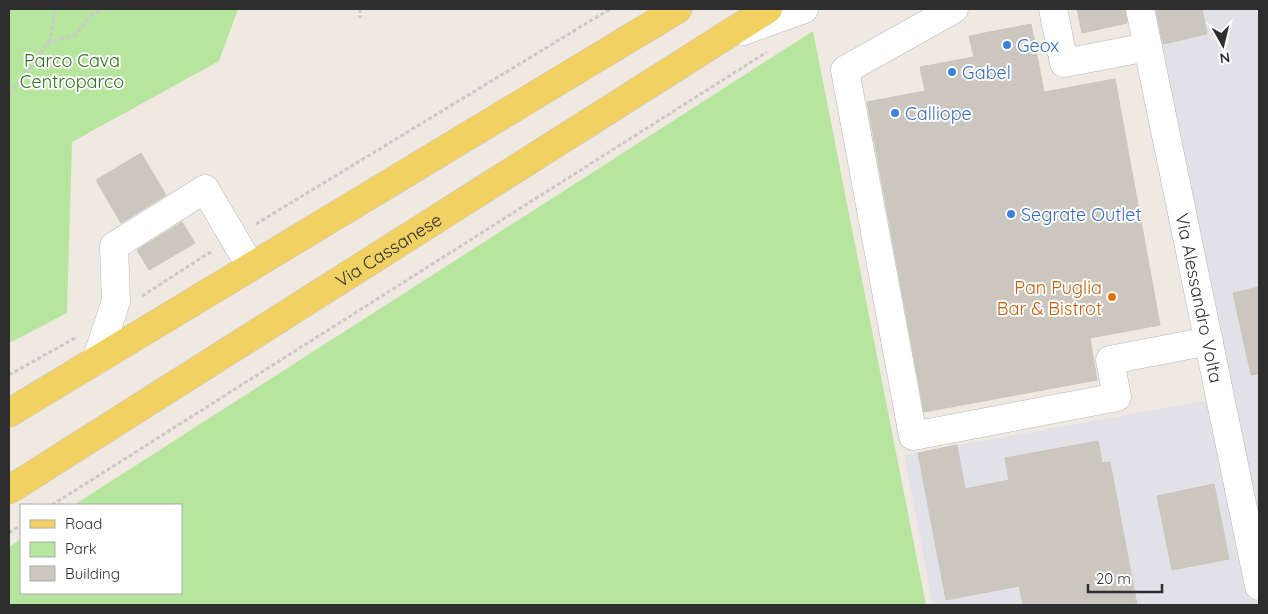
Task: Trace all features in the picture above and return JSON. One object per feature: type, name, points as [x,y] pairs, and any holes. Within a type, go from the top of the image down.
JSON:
[{"type":"main road","points":[[9,414],[678,9]]},
{"type":"main road","name":"Via Cassanese","points":[[9,490],[768,9]]},
{"type":"street","points":[[722,38],[804,9]]},
{"type":"street","points":[[954,9],[845,70],[914,436],[1117,396],[1110,360],[1209,341]]},
{"type":"street","points":[[1053,9],[1064,63],[1148,48]]},
{"type":"street","name":"Via Alessandro Volta","points":[[1140,9],[1209,341],[1250,494],[1259,586]]},
{"type":"street","points":[[96,361],[116,301],[114,246],[204,189],[251,267]]},
{"type":"path","points":[[9,95],[48,43],[52,32],[55,9]]},
{"type":"path","points":[[48,43],[75,35],[90,16],[104,9]]},
{"type":"path","points":[[360,9],[360,18]]},
{"type":"path","points":[[9,375],[74,338],[233,238],[610,9]]},
{"type":"path","points":[[54,504],[772,49]]},
{"type":"path","points":[[9,533],[20,526]]},
{"type":"shaded area","points":[[1140,9],[1259,9],[1259,605],[933,605],[904,455],[1220,398]]},
{"type":"green space","name":"Parco Cava Centroparco","points":[[9,9],[238,9],[219,61],[72,142],[67,313],[9,343]]},
{"type":"green space","points":[[813,31],[926,605],[9,605],[9,547],[20,540],[20,594],[182,594],[182,504],[76,504]]},
{"type":"building","points":[[1077,9],[1125,9],[1127,23],[1082,33]]},
{"type":"building","points":[[1156,9],[1202,9],[1207,34],[1163,44]]},
{"type":"building","name":"Segrate Outlet","points":[[1031,24],[1044,92],[1115,79],[1160,325],[1090,338],[1097,380],[924,412],[867,102],[925,91],[920,67],[974,57],[969,36]]},
{"type":"building","points":[[141,153],[166,195],[121,223],[96,180]]},
{"type":"building","points":[[182,222],[195,243],[149,270],[137,250]]},
{"type":"building","points":[[1259,287],[1259,374],[1251,375],[1233,293]]},
{"type":"building","points":[[1098,441],[1102,463],[1110,462],[1137,605],[1023,605],[1019,586],[946,600],[918,453],[957,445],[965,489],[1009,480],[1005,458]]},
{"type":"building","points":[[1214,484],[1229,559],[1172,570],[1157,496]]},
{"type":"place","name":"Geox","points":[[1007,45]]},
{"type":"place","name":"Gabel","points":[[952,72]]},
{"type":"place","name":"Calliope","points":[[895,113]]},
{"type":"place","name":"Segrate Outlet","points":[[1011,214]]},
{"type":"place","name":"Pan Puglia Bar & Bistrot","points":[[1112,297]]}]
